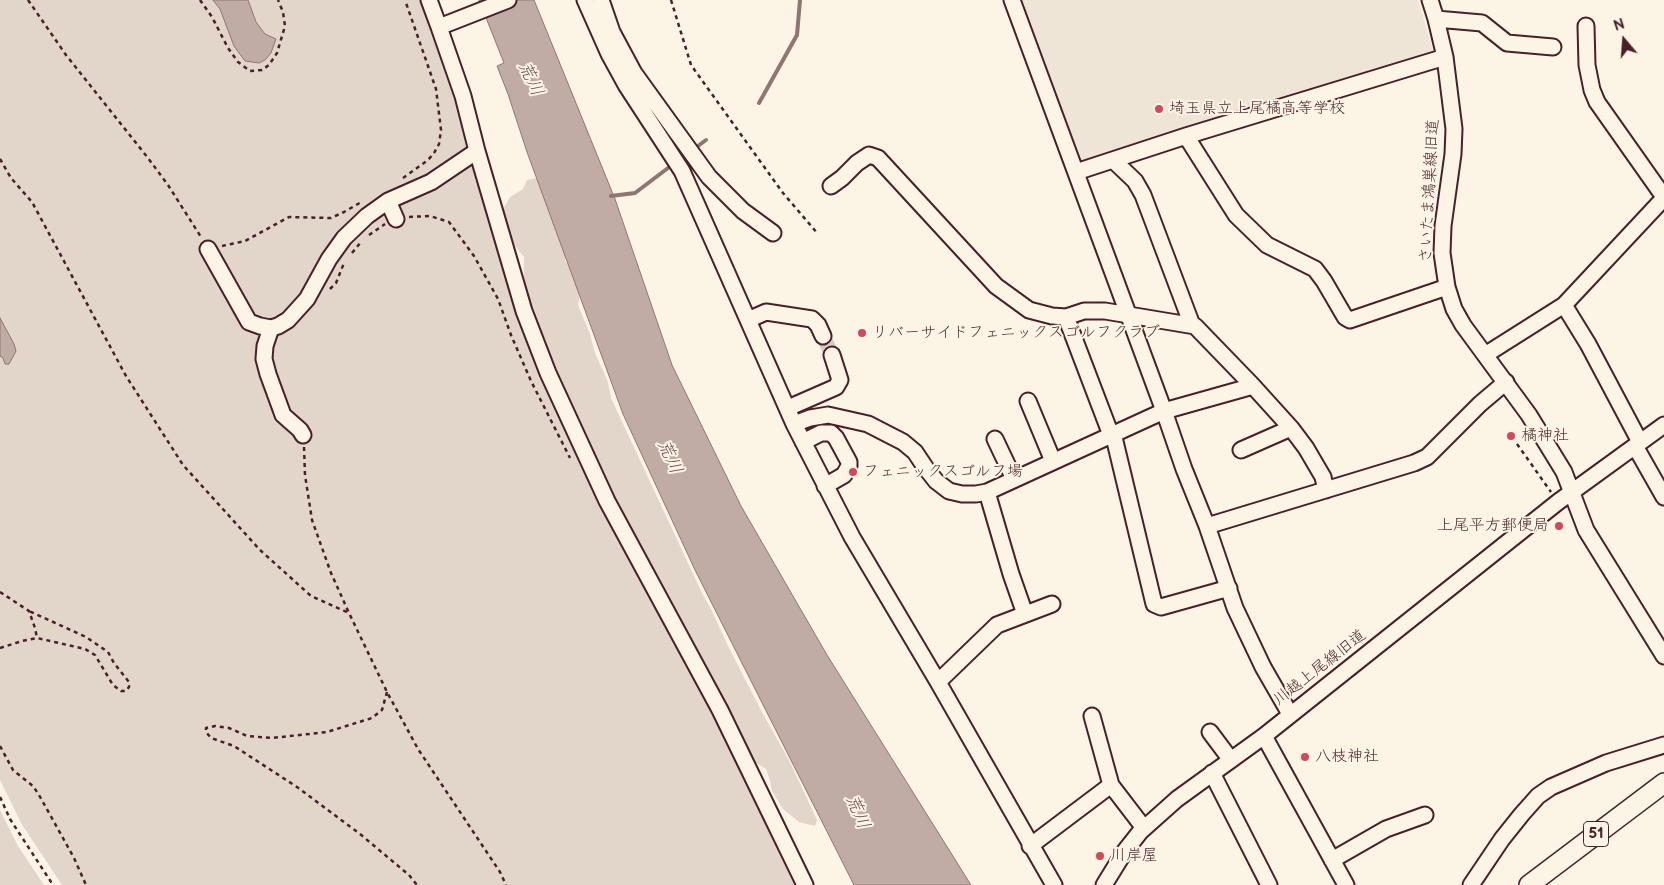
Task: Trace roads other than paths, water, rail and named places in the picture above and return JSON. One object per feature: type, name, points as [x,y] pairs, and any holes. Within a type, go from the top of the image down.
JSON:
[{"type":"main road","name":"51","points":[[1529,885],[1664,783]]},
{"type":"street","points":[[429,0],[440,26],[463,96],[477,151],[524,311],[548,373],[607,501],[720,710],[805,885]]},
{"type":"street","points":[[440,26],[508,0]]},
{"type":"street","points":[[585,0],[609,54],[626,85],[682,171],[794,424],[852,537],[938,682],[1054,885]]},
{"type":"street","points":[[600,0],[612,32],[634,73],[709,177],[743,211],[773,233]]},
{"type":"street","points":[[1012,0],[1184,469],[1207,526],[1235,608],[1263,667],[1290,714]]},
{"type":"street","name":"さいたま鴻巣線旧道","points":[[1430,0],[1444,57],[1454,129],[1453,154],[1443,226],[1442,253],[1447,287],[1454,309],[1529,415],[1564,472],[1586,530],[1664,656]]},
{"type":"street","points":[[1436,19],[1482,23],[1507,43],[1552,48]]},
{"type":"street","points":[[1486,355],[1564,305],[1664,198],[1598,102],[1592,90],[1587,66],[1586,26]]},
{"type":"street","points":[[1076,172],[1186,136],[1444,57]]},
{"type":"street","points":[[1186,136],[1236,215],[1268,245],[1315,269],[1345,317],[1350,320],[1447,287]]},
{"type":"street","points":[[208,249],[249,322],[271,328],[288,320],[307,299],[313,285],[344,238],[367,216],[388,201],[431,182],[477,151]]},
{"type":"street","points":[[831,186],[869,154],[878,158],[996,286],[1029,310],[1052,316],[1066,317],[1084,311],[1105,311],[1195,326],[1291,428],[1306,448],[1323,477],[1326,490]]},
{"type":"street","points":[[1113,160],[1135,181],[1143,195],[1192,325]]},
{"type":"street","points":[[388,201],[396,219]]},
{"type":"street","points":[[1564,305],[1588,344],[1664,497]]},
{"type":"street","points":[[748,320],[766,312],[812,319],[818,325],[823,336]]},
{"type":"street","points":[[1066,317],[1112,434],[1154,604],[1161,607],[1228,588]]},
{"type":"street","points":[[271,328],[265,346],[264,359],[268,374],[283,415],[303,435]]},
{"type":"street","points":[[788,408],[836,387],[840,380],[832,355]]},
{"type":"street","points":[[1207,526],[1291,502],[1396,469],[1427,457],[1480,404],[1506,382]]},
{"type":"street","points":[[794,424],[810,418],[828,415],[868,424],[903,442],[915,452],[936,481],[949,491],[962,494],[986,492],[1164,411],[1253,386]]},
{"type":"street","points":[[1028,400],[1053,461]]},
{"type":"street","name":"川越上尾線旧道","points":[[1104,885],[1125,851],[1144,828],[1177,798],[1264,736],[1558,502],[1664,425]]},
{"type":"street","points":[[1241,450],[1291,428]]},
{"type":"street","points":[[803,442],[821,433],[831,433],[836,438],[849,462],[844,475],[825,486]]},
{"type":"street","points":[[995,439],[1014,479]]},
{"type":"street","points":[[986,492],[1011,574],[1026,614]]},
{"type":"street","points":[[938,682],[997,625],[1052,604]]},
{"type":"street","points":[[1092,716],[1111,785],[1144,828]]},
{"type":"street","points":[[1210,732],[1231,760]]},
{"type":"street","points":[[1264,736],[1346,885]]},
{"type":"street","points":[[1471,885],[1507,832],[1538,796],[1552,787],[1606,763],[1664,745]]},
{"type":"street","points":[[1212,773],[1269,885]]},
{"type":"street","points":[[1030,846],[1111,785]]},
{"type":"street","points":[[1332,860],[1386,829],[1425,815]]},
{"type":"water","points":[[213,0],[248,0],[256,22],[265,34],[276,39],[271,53],[265,60],[259,63],[245,61],[234,46],[220,9]]},
{"type":"water","name":"荒川","points":[[479,0],[534,0],[615,199],[672,365],[741,506],[827,655],[971,885],[854,885],[695,570],[623,414],[497,66],[504,63]]},
{"type":"water","points":[[0,318],[16,351],[9,364],[5,364],[0,356]]},
{"type":"waterway","points":[[759,103],[797,35],[800,0]]},
{"type":"waterway","points":[[694,149],[706,140]]},
{"type":"waterway","points":[[611,196],[635,193],[672,165]]},
{"type":"tunnel","points":[[823,336],[832,355]]},
{"type":"place","name":"埼玉県立上尾橘高等学校","points":[[1159,109]]},
{"type":"place","name":"リバーサイドフェニックスゴルフクラブ","points":[[862,333]]},
{"type":"place","name":"橘神社","points":[[1511,436]]},
{"type":"place","name":"フェニックスゴルフ場","points":[[853,472]]},
{"type":"place","name":"上尾平方郵便局","points":[[1559,526]]},
{"type":"place","name":"八枝神社","points":[[1305,757]]},
{"type":"place","name":"川岸屋","points":[[1100,856]]}]
